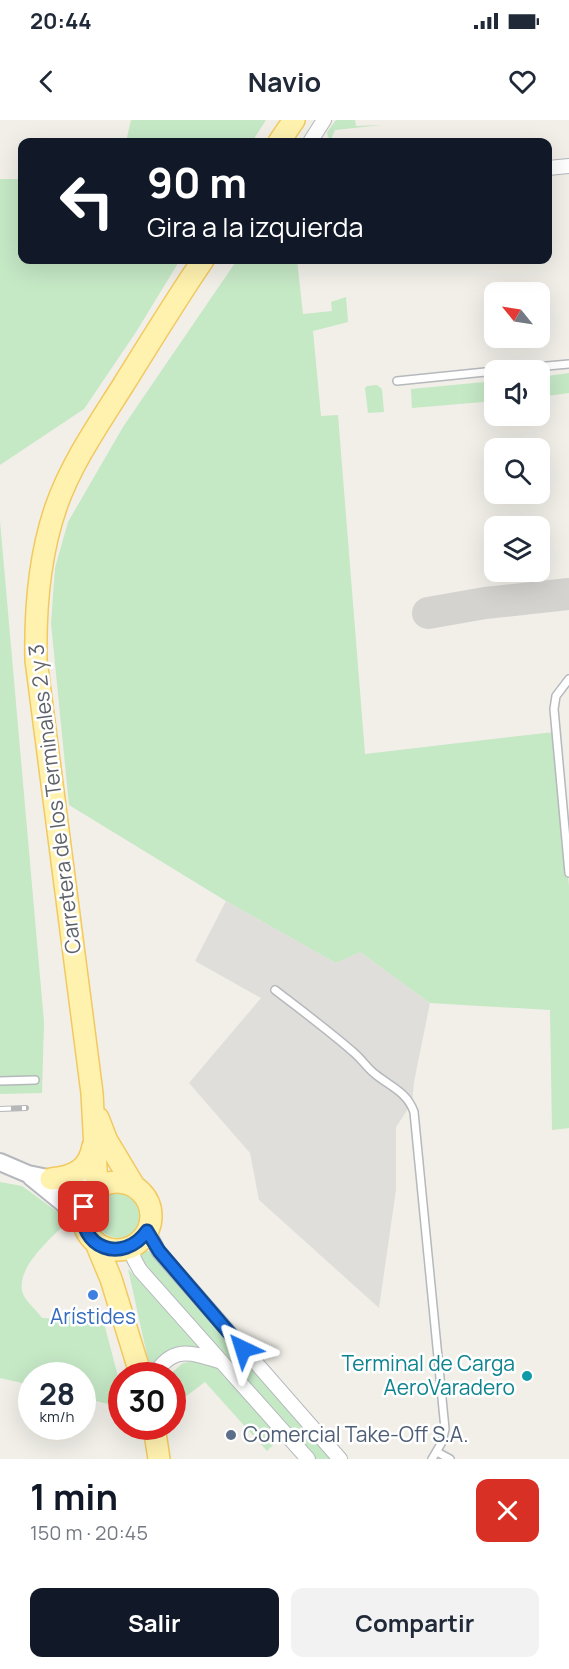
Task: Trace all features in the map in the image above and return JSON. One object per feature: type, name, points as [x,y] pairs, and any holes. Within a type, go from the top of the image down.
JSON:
[{"type":"main road","points":[[282,138],[294,120]]},
{"type":"main road","name":"Carretera de los Terminales 2 y 3","points":[[97,1188],[92,1093],[36,660],[35,623],[38,586],[56,507],[74,467],[200,264]]},
{"type":"main road","name":"Carretera de los Terminales 2 y 3","points":[[92,1093],[100,1127],[134,1186]]},
{"type":"main road","points":[[51,1179],[72,1176],[84,1167],[90,1160],[94,1140]]},
{"type":"main road","points":[[91,1236],[111,1249],[128,1248],[138,1242],[147,1231],[150,1216],[143,1194],[134,1186],[119,1182],[111,1182],[97,1188],[86,1200],[83,1220],[91,1236],[108,1270],[137,1362]]},
{"type":"main road","points":[[128,1248],[122,1267],[130,1338]]},
{"type":"main road","points":[[156,1440],[159,1459]]},
{"type":"street","points":[[313,138],[324,120]]},
{"type":"street","points":[[552,168],[569,166]]},
{"type":"street","points":[[0,1162],[28,1174],[97,1188]]},
{"type":"street","points":[[28,1174],[63,1203],[91,1236]]},
{"type":"street","points":[[147,1231],[159,1251],[340,1459]]},
{"type":"street","points":[[128,1248],[140,1269],[308,1459]]},
{"type":"street","points":[[163,1362],[176,1354],[195,1353],[224,1363]]},
{"type":"lane","points":[[550,366],[569,364]]},
{"type":"lane","points":[[397,381],[484,372]]},
{"type":"lane","points":[[569,680],[558,691],[554,709],[569,873]]},
{"type":"lane","points":[[275,990],[339,1040],[376,1075],[404,1093],[413,1107],[445,1429],[442,1442],[432,1459]]},
{"type":"lane","points":[[0,1081],[35,1080]]},
{"type":"lane","points":[[437,1452],[450,1459]]},
{"type":"shaded area","points":[[226,901],[336,963],[360,952],[430,1003],[412,1103],[396,1127],[396,1190],[379,1308],[259,1200],[250,1153],[189,1083],[261,998],[195,961]]},
{"type":"green space","points":[[131,120],[266,120],[255,138],[127,138]]},
{"type":"green space","points":[[336,120],[355,120],[356,126],[382,125],[335,130],[331,138],[328,137],[327,132]]},
{"type":"green space","points":[[0,179],[18,179],[18,264],[178,264],[136,332],[84,409],[0,465]]},
{"type":"green space","points":[[234,264],[297,264],[303,314],[332,311],[331,302],[346,297],[348,322],[313,331],[321,416],[338,415],[365,754],[554,732],[569,886],[569,1128],[552,1130],[550,1010],[430,1003],[360,952],[336,963],[226,901],[69,805],[51,623],[55,568],[68,522],[123,427]]},
{"type":"green space","points":[[569,373],[569,393],[550,396],[550,376]]},
{"type":"green space","points":[[484,382],[484,402],[412,408],[411,389]]},
{"type":"green space","points":[[377,385],[382,389],[384,412],[368,413],[365,388]]},
{"type":"green space","points":[[0,521],[44,1022],[42,1093],[0,1094]]},
{"type":"green space","points":[[0,1182],[22,1186],[59,1213],[63,1226],[41,1248],[27,1267],[23,1277],[24,1296],[42,1318],[58,1319],[78,1310],[104,1323],[114,1362],[108,1362],[108,1404],[96,1401],[96,1362],[18,1362],[18,1382],[0,1378]]},
{"type":"green space","points":[[114,1190],[124,1190],[136,1197],[143,1209],[143,1219],[136,1231],[124,1238],[114,1238],[99,1227],[95,1219],[95,1209],[106,1194]]},
{"type":"green space","points":[[143,1250],[152,1252],[275,1396],[335,1459],[314,1459],[221,1350],[142,1263],[139,1257]]},
{"type":"green space","points":[[128,1269],[207,1350],[181,1348],[174,1350],[160,1362],[149,1362]]},
{"type":"green space","points":[[195,1361],[215,1365],[225,1371],[282,1436],[267,1451],[205,1382],[186,1396],[186,1362]]},
{"type":"taxiway","points":[[428,613],[485,603],[569,594]]},
{"type":"railway","points":[[0,1109],[26,1108]]},
{"type":"place","name":"Arístides","points":[[93,1295]]},
{"type":"place","name":"Terminal de Carga AeroVaradero","points":[[527,1376]]},
{"type":"place","name":"Comercial Take-Off S.A.","points":[[231,1435]]},
{"type":"route","points":[[84,1207],[85,1228],[96,1243],[103,1247],[119,1250],[131,1247],[147,1231],[159,1251],[243,1349]]}]
